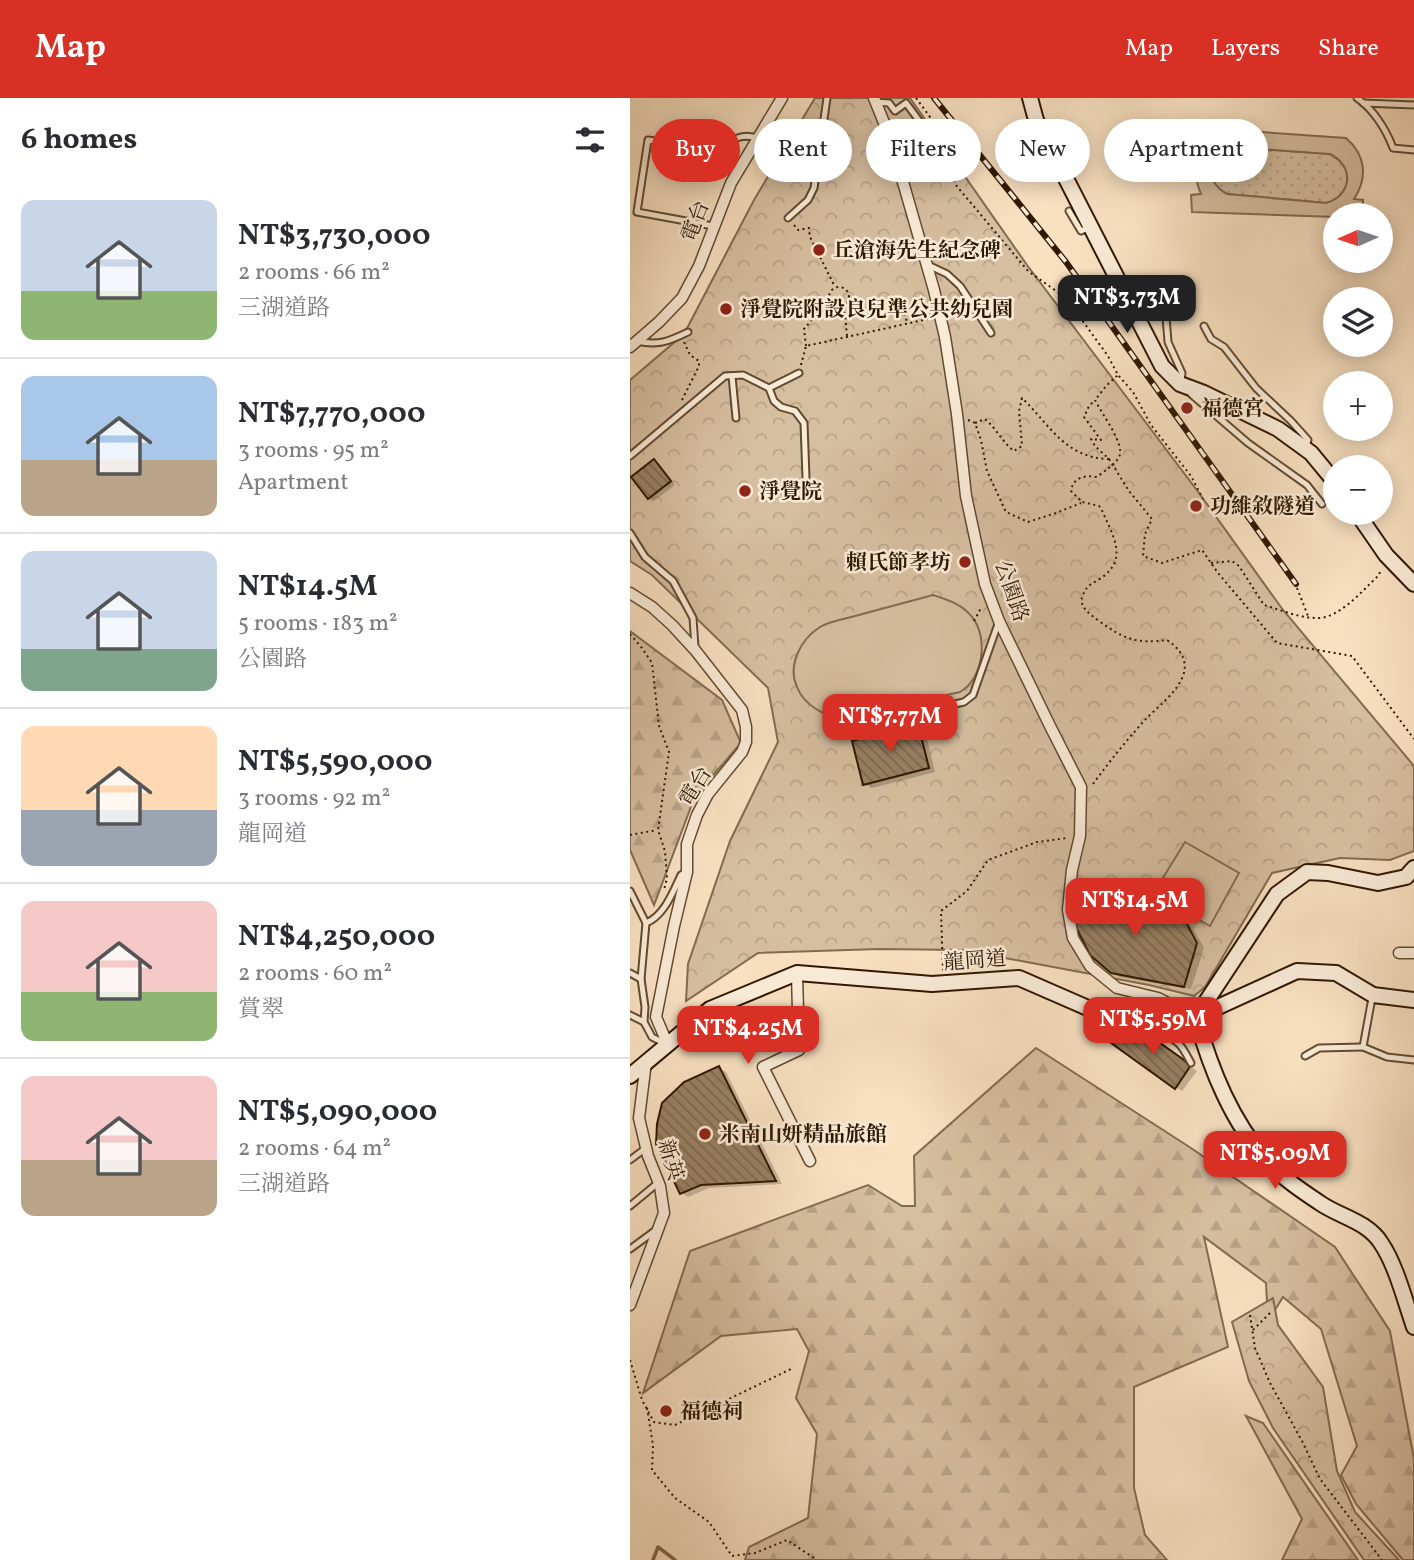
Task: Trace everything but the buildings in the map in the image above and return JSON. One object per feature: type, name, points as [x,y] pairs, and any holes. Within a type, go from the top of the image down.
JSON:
[{"type":"street","name":"電台","points":[[769,119],[782,98]]},
{"type":"street","points":[[1030,98],[1036,120],[1162,366],[1180,384],[1278,429],[1311,453],[1323,468]]},
{"type":"street","name":"公園路","points":[[874,100],[891,140],[945,337],[966,496],[985,584],[999,621],[1081,787],[1080,836],[1072,870],[1068,910],[1073,938],[1090,966],[1116,989],[1158,998],[1196,1017]]},
{"type":"street","name":"電台","points":[[634,344],[682,298],[699,266],[731,183],[754,147]]},
{"type":"street","points":[[1365,525],[1386,555],[1414,584]]},
{"type":"street","name":"電台","points":[[630,593],[652,607],[695,650],[742,710],[746,727],[746,742],[742,752],[708,794],[687,844],[687,872],[656,1017],[668,1045]]},
{"type":"street","points":[[1414,868],[1406,877],[1378,883],[1328,873],[1307,872],[1277,894],[1196,1017],[1223,1096],[1256,1148],[1271,1166],[1296,1186],[1332,1211],[1363,1224],[1380,1241],[1414,1327]]},
{"type":"street","points":[[1399,953],[1414,953]]},
{"type":"street","name":"龍岡道","points":[[630,1076],[710,1009],[797,973],[932,984],[1019,978],[1097,1012],[1196,1017],[1297,971],[1336,973],[1373,995],[1414,1000]]},
{"type":"street","points":[[797,973],[799,1050],[763,1068],[810,1161]]},
{"type":"street","name":"新英","points":[[630,1305],[664,1213],[659,1182],[646,1148],[639,1118],[646,1062]]},
{"type":"lane","points":[[788,218],[808,200],[814,188],[827,98],[819,98]]},
{"type":"lane","points":[[1357,98],[1388,133],[1393,148],[1414,150]]},
{"type":"lane","points":[[874,100],[888,103],[895,111],[906,103],[918,119]]},
{"type":"lane","points":[[1363,103],[1410,102]]},
{"type":"lane","points":[[713,226],[637,212],[648,141],[712,147],[744,135],[754,136]]},
{"type":"lane","points":[[1069,211],[1081,231],[1091,227]]},
{"type":"lane","points":[[927,265],[947,274],[960,286],[991,332]]},
{"type":"lane","points":[[1163,279],[1168,342],[1182,373],[1180,384],[1248,443],[1307,485],[1322,504]]},
{"type":"lane","points":[[1204,326],[1211,339],[1224,347],[1256,388],[1308,440],[1305,449]]},
{"type":"lane","points":[[634,344],[670,341],[688,332]]},
{"type":"lane","points":[[769,388],[799,373]]},
{"type":"lane","points":[[630,456],[724,376],[743,375],[769,388],[774,401],[781,407],[795,411],[804,423],[806,478]]},
{"type":"lane","points":[[732,376],[736,418]]},
{"type":"lane","points":[[630,533],[645,556],[673,580],[693,618],[695,650]]},
{"type":"lane","points":[[846,728],[964,702],[973,695],[999,621]]},
{"type":"lane","points":[[646,923],[652,921],[665,907],[681,875],[687,872]]},
{"type":"lane","points":[[630,891],[646,923],[641,979],[644,1022],[652,1037],[668,1045]]},
{"type":"lane","points":[[630,973],[641,979]]},
{"type":"lane","points":[[1363,1047],[1373,995]]},
{"type":"lane","points":[[1097,1012],[1103,1025],[1141,1028],[1167,1034],[1181,1045],[1191,1063]]},
{"type":"lane","points":[[630,1015],[644,1022]]},
{"type":"lane","points":[[1305,1056],[1319,1048],[1363,1047],[1387,1057],[1414,1060]]},
{"type":"lane","points":[[630,1160],[646,1148]]},
{"type":"lane","points":[[630,1206],[659,1182]]},
{"type":"lane","points":[[630,1249],[658,1229]]},
{"type":"path","points":[[916,98],[950,144],[956,184],[1028,271],[1066,298],[1108,356],[1118,375],[1133,392],[1159,436],[1191,476],[1203,499]]},
{"type":"path","points":[[788,218],[798,230],[809,228],[810,237],[835,287]]},
{"type":"path","points":[[832,304],[830,291],[835,287],[842,287],[848,293],[848,300],[842,306]]},
{"type":"path","points":[[905,303],[903,310],[907,323]]},
{"type":"path","points":[[832,304],[842,306]]},
{"type":"path","points":[[799,373],[806,346],[804,329],[818,313],[827,310],[832,304]]},
{"type":"path","points":[[842,306],[848,337]]},
{"type":"path","points":[[806,346],[933,318]]},
{"type":"path","points":[[678,337],[684,342],[690,355],[699,361],[679,406],[683,411]]},
{"type":"path","points":[[1118,375],[1089,406],[1084,417],[1101,440],[1091,439],[1095,446],[1114,464],[1129,491],[1152,519],[1145,534],[1143,556],[1162,563],[1202,550],[1224,581],[1277,643],[1352,656],[1414,739]]},
{"type":"path","points":[[975,423],[985,419],[1014,451],[1022,446],[1019,411],[1022,398],[1064,444],[1097,459],[1109,459]]},
{"type":"path","points":[[1090,788],[1147,718],[1174,690],[1183,676],[1184,661],[1179,650],[1167,640],[1146,642],[1124,637],[1084,609],[1081,600],[1084,592],[1090,583],[1114,565],[1118,550],[1111,527],[1101,508],[1082,502],[1071,491],[1074,481],[1086,476],[1097,477],[1120,456],[1121,449],[1116,436],[1099,410],[1096,400]]},
{"type":"path","points":[[957,414],[975,423],[988,471],[1006,512],[1028,522],[1082,502]]},
{"type":"path","points":[[1211,563],[1232,561],[1239,566],[1264,605],[1320,619],[1341,611],[1379,575],[1386,555]]},
{"type":"path","points":[[1297,588],[1309,617]]},
{"type":"path","points":[[974,621],[981,608]]},
{"type":"path","points":[[630,634],[652,663],[659,726],[669,752],[658,830],[665,851],[667,878],[662,896]]},
{"type":"path","points":[[630,835],[658,830]]},
{"type":"path","points":[[943,983],[941,911],[967,891],[988,860],[1037,842],[1080,836]]},
{"type":"path","points":[[1252,1331],[1270,1313]]},
{"type":"path","points":[[1250,1315],[1255,1348],[1320,1479],[1382,1560]]},
{"type":"path","points":[[630,1360],[642,1400],[654,1422],[675,1425],[793,1368]]},
{"type":"path","points":[[647,1408],[653,1445],[652,1470],[675,1498],[709,1522],[732,1556],[755,1553],[787,1540],[817,1560]]},
{"type":"green space","points":[[815,98],[910,98],[925,119],[866,119],[866,182],[969,182],[1027,265],[1199,493],[1283,610],[1414,766],[1414,851],[1390,860],[1340,858],[1272,873],[1205,987],[1194,996],[962,950],[879,949],[758,953],[686,1001],[688,964],[730,841],[778,742],[768,688],[652,575],[630,561],[630,380],[684,334],[765,182],[852,182],[852,119],[802,119]]},
{"type":"green space","points":[[1268,133],[1346,138],[1361,159],[1363,175],[1354,199],[1363,200],[1363,203],[1326,203],[1335,199],[1345,188],[1347,173],[1344,166],[1330,154],[1268,150]]},
{"type":"green space","points":[[1268,150],[1330,154],[1338,159],[1347,173],[1345,188],[1341,194],[1326,203],[1227,194],[1214,183],[1268,182]]},
{"type":"green space","points":[[1197,182],[1214,182],[1227,194],[1326,203],[1323,203],[1323,217],[1192,212],[1191,195],[1201,194]]},
{"type":"green space","points":[[933,595],[964,609],[972,617],[981,636],[978,668],[968,686],[960,692],[844,719],[823,713],[810,705],[800,693],[794,679],[795,662],[802,645],[813,632],[833,622]]},
{"type":"green space","points":[[630,631],[722,700],[741,743],[695,796],[654,905],[630,850]]},
{"type":"green space","points":[[1185,842],[1239,873],[1210,926],[1153,894]]},
{"type":"green space","points":[[1036,1048],[1191,1148],[1335,1247],[1390,1331],[1414,1459],[1414,1560],[1403,1560],[1356,1504],[1341,1475],[1357,1446],[1321,1329],[1283,1297],[1268,1321],[1266,1283],[1204,1237],[1228,1347],[1134,1387],[1134,1488],[1145,1535],[1167,1560],[745,1560],[749,1547],[808,1518],[817,1434],[796,1398],[809,1351],[797,1329],[721,1336],[643,1393],[690,1251],[868,1185],[902,1206],[915,1206],[914,1156]]},
{"type":"green space","points":[[1273,1298],[1278,1325],[1323,1387],[1337,1471],[1355,1512],[1399,1560],[1364,1560],[1273,1428],[1249,1381],[1232,1322]]},
{"type":"green space","points":[[1246,1416],[1263,1423],[1358,1560],[1282,1560],[1302,1519]]},
{"type":"waterway","points":[[653,1560],[658,1547],[675,1560]]},
{"type":"railway","points":[[934,98],[1066,262],[1296,584]]},
{"type":"place","name":"丘滄海先生紀念碑","points":[[819,250]]},
{"type":"place","name":"淨覺院附設良兒準公共幼兒園","points":[[726,309]]},
{"type":"place","name":"福德宮","points":[[1187,408]]},
{"type":"place","name":"淨覺院","points":[[745,491]]},
{"type":"place","name":"功維敘隧道","points":[[1196,506]]},
{"type":"place","name":"賴氏節孝坊","points":[[965,562]]},
{"type":"place","name":"米南山妍精品旅館","points":[[705,1134]]},
{"type":"place","name":"福德祠","points":[[666,1411]]}]
